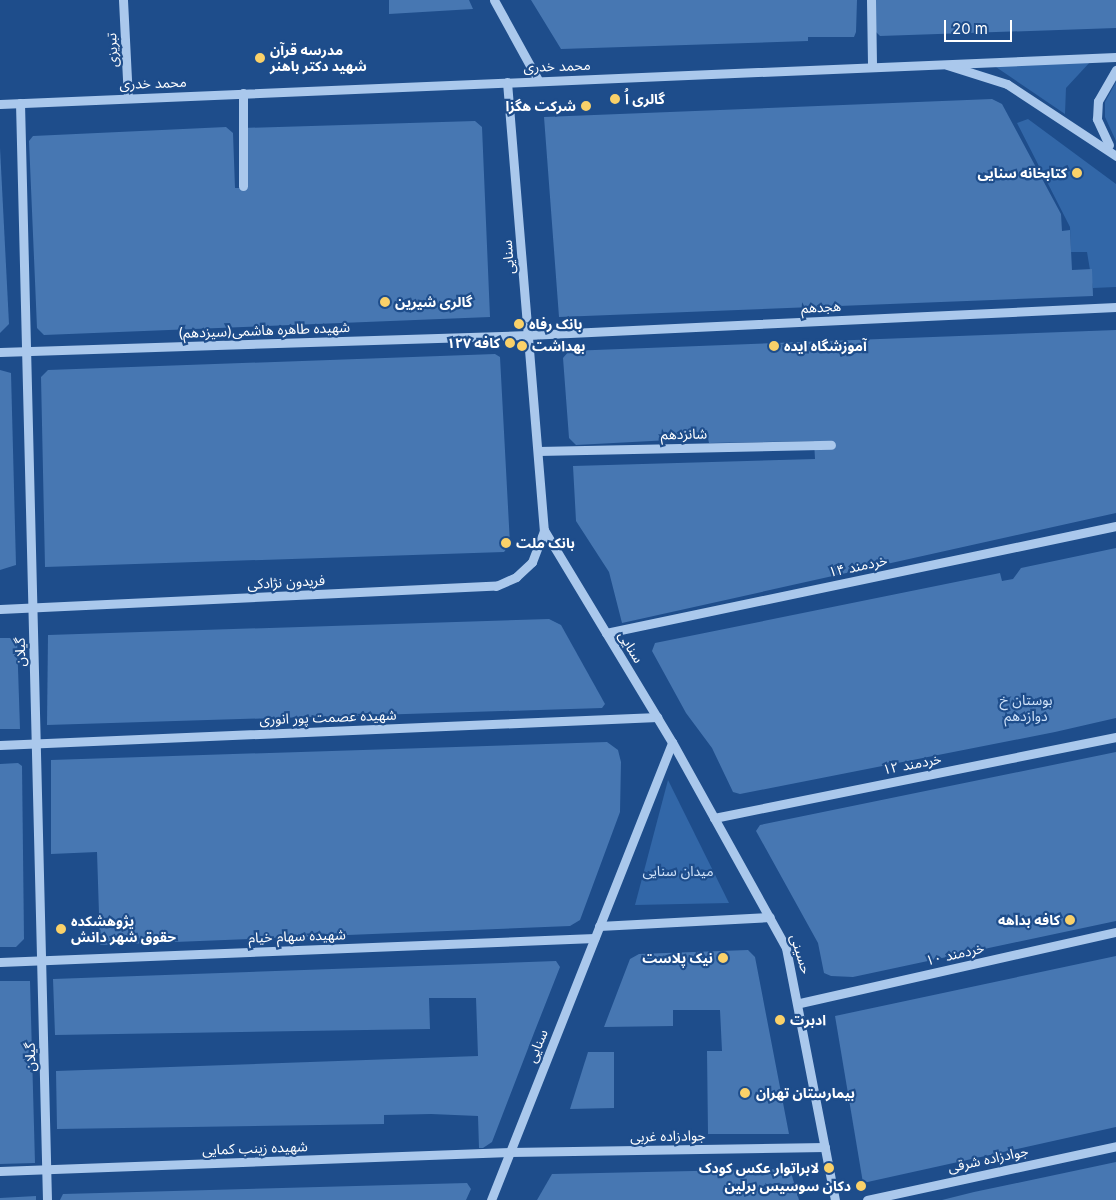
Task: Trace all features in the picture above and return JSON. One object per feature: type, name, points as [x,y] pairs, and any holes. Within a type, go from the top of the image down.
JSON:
[{"type":"street","name":"تبریزی","points":[[123,0],[128,98]]},
{"type":"street","points":[[494,0],[538,80]]},
{"type":"street","points":[[871,0],[872,66]]},
{"type":"street","name":"محمد خدری","points":[[0,104],[1116,57]]},
{"type":"street","points":[[939,63],[1007,84],[1115,153]]},
{"type":"street","points":[[1115,153],[1102,136],[1098,101],[1116,70]]},
{"type":"street","name":"سنایی","points":[[491,1200],[672,742],[544,530],[507,82]]},
{"type":"street","points":[[243,93],[243,186]]},
{"type":"street","name":"گیلان","points":[[20,103],[47,1200]]},
{"type":"street","name":"هجدهم","points":[[528,335],[1116,307]]},
{"type":"street","name":"شهیده طاهره هاشمی(سیزدهم)","points":[[0,352],[528,335]]},
{"type":"street","name":"شانزدهم","points":[[538,451],[831,445]]},
{"type":"street","name":"خردمند ۱۴","points":[[606,633],[1116,526]]},
{"type":"street","name":"فریدون نژادکی","points":[[0,609],[496,586],[532,562],[544,530]]},
{"type":"street","name":"شهیده عصمت پور انوری","points":[[0,745],[657,717]]},
{"type":"street","name":"خردمند ۱۲","points":[[714,818],[1116,737]]},
{"type":"street","name":"حسینی","points":[[672,742],[770,916],[792,964],[835,1200]]},
{"type":"street","points":[[599,926],[770,916]]},
{"type":"street","name":"خردمند ۱۰","points":[[800,1003],[1116,932]]},
{"type":"street","name":"شهیده سهام خیام","points":[[0,962],[595,938]]},
{"type":"street","name":"جوادزاده شرقی","points":[[867,1200],[1116,1146]]},
{"type":"street","name":"جوادزاده غربی","points":[[510,1152],[825,1147]]},
{"type":"street","name":"شهیده زینب کمایی","points":[[0,1171],[510,1152]]},
{"type":"green space","points":[[1091,61],[1066,88],[1065,114],[993,65]]},
{"type":"green space","points":[[1116,82],[1116,141],[1105,117],[1105,102]]},
{"type":"green space","points":[[1028,119],[1116,184],[1116,287],[1093,288],[1087,252],[1071,252],[1070,227],[1017,123]]},
{"type":"green space","name":"میدان سنایی","points":[[668,780],[729,903],[635,905]]},
{"type":"building","points":[[389,0],[469,0],[473,9],[389,14]]},
{"type":"building","points":[[531,0],[857,0],[856,32],[854,37],[808,37],[808,41],[561,49]]},
{"type":"building","points":[[875,0],[1116,0],[1116,28],[880,36],[875,31]]},
{"type":"building","points":[[992,99],[1002,104],[1061,214],[1062,231],[1070,230],[1072,270],[1092,269],[1093,296],[559,317],[544,117]]},
{"type":"building","points":[[475,121],[482,127],[490,317],[44,335],[37,328],[29,141],[33,136],[226,127],[233,133],[235,188],[245,188],[242,128]]},
{"type":"building","points":[[0,148],[9,324],[0,333]]},
{"type":"building","points":[[1116,330],[1116,513],[622,623],[609,572],[576,521],[573,466],[815,459],[814,441],[709,443],[708,438],[576,445],[569,438],[563,358],[569,351]]},
{"type":"building","points":[[495,354],[500,357],[510,544],[504,552],[45,567],[41,377],[48,370]]},
{"type":"building","points":[[0,370],[11,373],[16,565],[0,570]]},
{"type":"building","points":[[1116,548],[1116,718],[1055,732],[740,794],[733,792],[712,748],[686,713],[652,651],[655,643],[1000,573],[1002,581],[1013,579],[1021,568]]},
{"type":"building","points":[[549,619],[561,625],[605,704],[602,708],[47,725],[48,635]]},
{"type":"building","points":[[0,638],[17,638],[20,729],[0,729]]},
{"type":"building","points":[[607,742],[618,750],[621,762],[620,812],[580,920],[570,926],[100,945],[97,852],[51,854],[51,760]]},
{"type":"building","points":[[1116,752],[1116,921],[853,977],[831,976],[824,973],[818,943],[756,831],[760,825]]},
{"type":"building","points":[[18,763],[22,766],[24,939],[16,947],[0,947],[0,764]]},
{"type":"building","points":[[748,950],[755,957],[789,1134],[708,1134],[707,1051],[722,1051],[720,1010],[673,1010],[673,1026],[604,1027],[630,959],[639,954]]},
{"type":"building","points":[[1116,956],[1116,1127],[863,1183],[835,1016]]},
{"type":"building","points":[[556,961],[560,967],[492,1142],[483,1148],[479,1148],[478,1116],[384,1115],[384,1124],[57,1129],[56,1071],[478,1056],[476,998],[429,998],[430,1029],[55,1035],[53,979]]},
{"type":"building","points":[[0,981],[30,981],[35,1163],[0,1164]]},
{"type":"building","points":[[588,1052],[614,1052],[614,1108],[570,1109]]},
{"type":"building","points":[[1116,1162],[1116,1200],[942,1200],[974,1192]]},
{"type":"building","points":[[790,1169],[799,1200],[537,1200],[552,1174]]},
{"type":"building","points":[[467,1183],[471,1189],[466,1200],[60,1200],[63,1194]]},
{"type":"building","points":[[36,1196],[36,1200],[0,1200],[0,1198]]},
{"type":"place","name":"مدرسه قرآن شهید دکتر باهنر","points":[[260,58]]},
{"type":"place","name":"گالری اُ","points":[[615,99]]},
{"type":"place","name":"شرکت هگزا","points":[[586,106]]},
{"type":"place","name":"كتابخانه سنایی","points":[[1077,173]]},
{"type":"place","name":"گالری شیرین","points":[[385,302]]},
{"type":"place","name":"بانک رفاه","points":[[519,324]]},
{"type":"place","name":"کافه ۱۲۷","points":[[510,343]]},
{"type":"place","name":"بهداشت","points":[[522,346]]},
{"type":"place","name":"آموزشگاه ایده","points":[[774,346]]},
{"type":"place","name":"بانک ملت","points":[[506,543]]},
{"type":"place","name":"کافه بداهه","points":[[1070,920]]},
{"type":"place","name":"پژوهشکده حقوق شهر دانش","points":[[61,929]]},
{"type":"place","name":"نیک پلاست","points":[[723,958]]},
{"type":"place","name":"ادبرت","points":[[780,1020]]},
{"type":"place","name":"بیمارستان تهران","points":[[745,1093]]},
{"type":"place","name":"لابراتوار عکس کودک","points":[[829,1168]]},
{"type":"place","name":"دکان سوسیس برلین","points":[[861,1186]]},
{"type":"park label","name":"بوستان خ دوازدهم","points":[[1026,708]]}]
